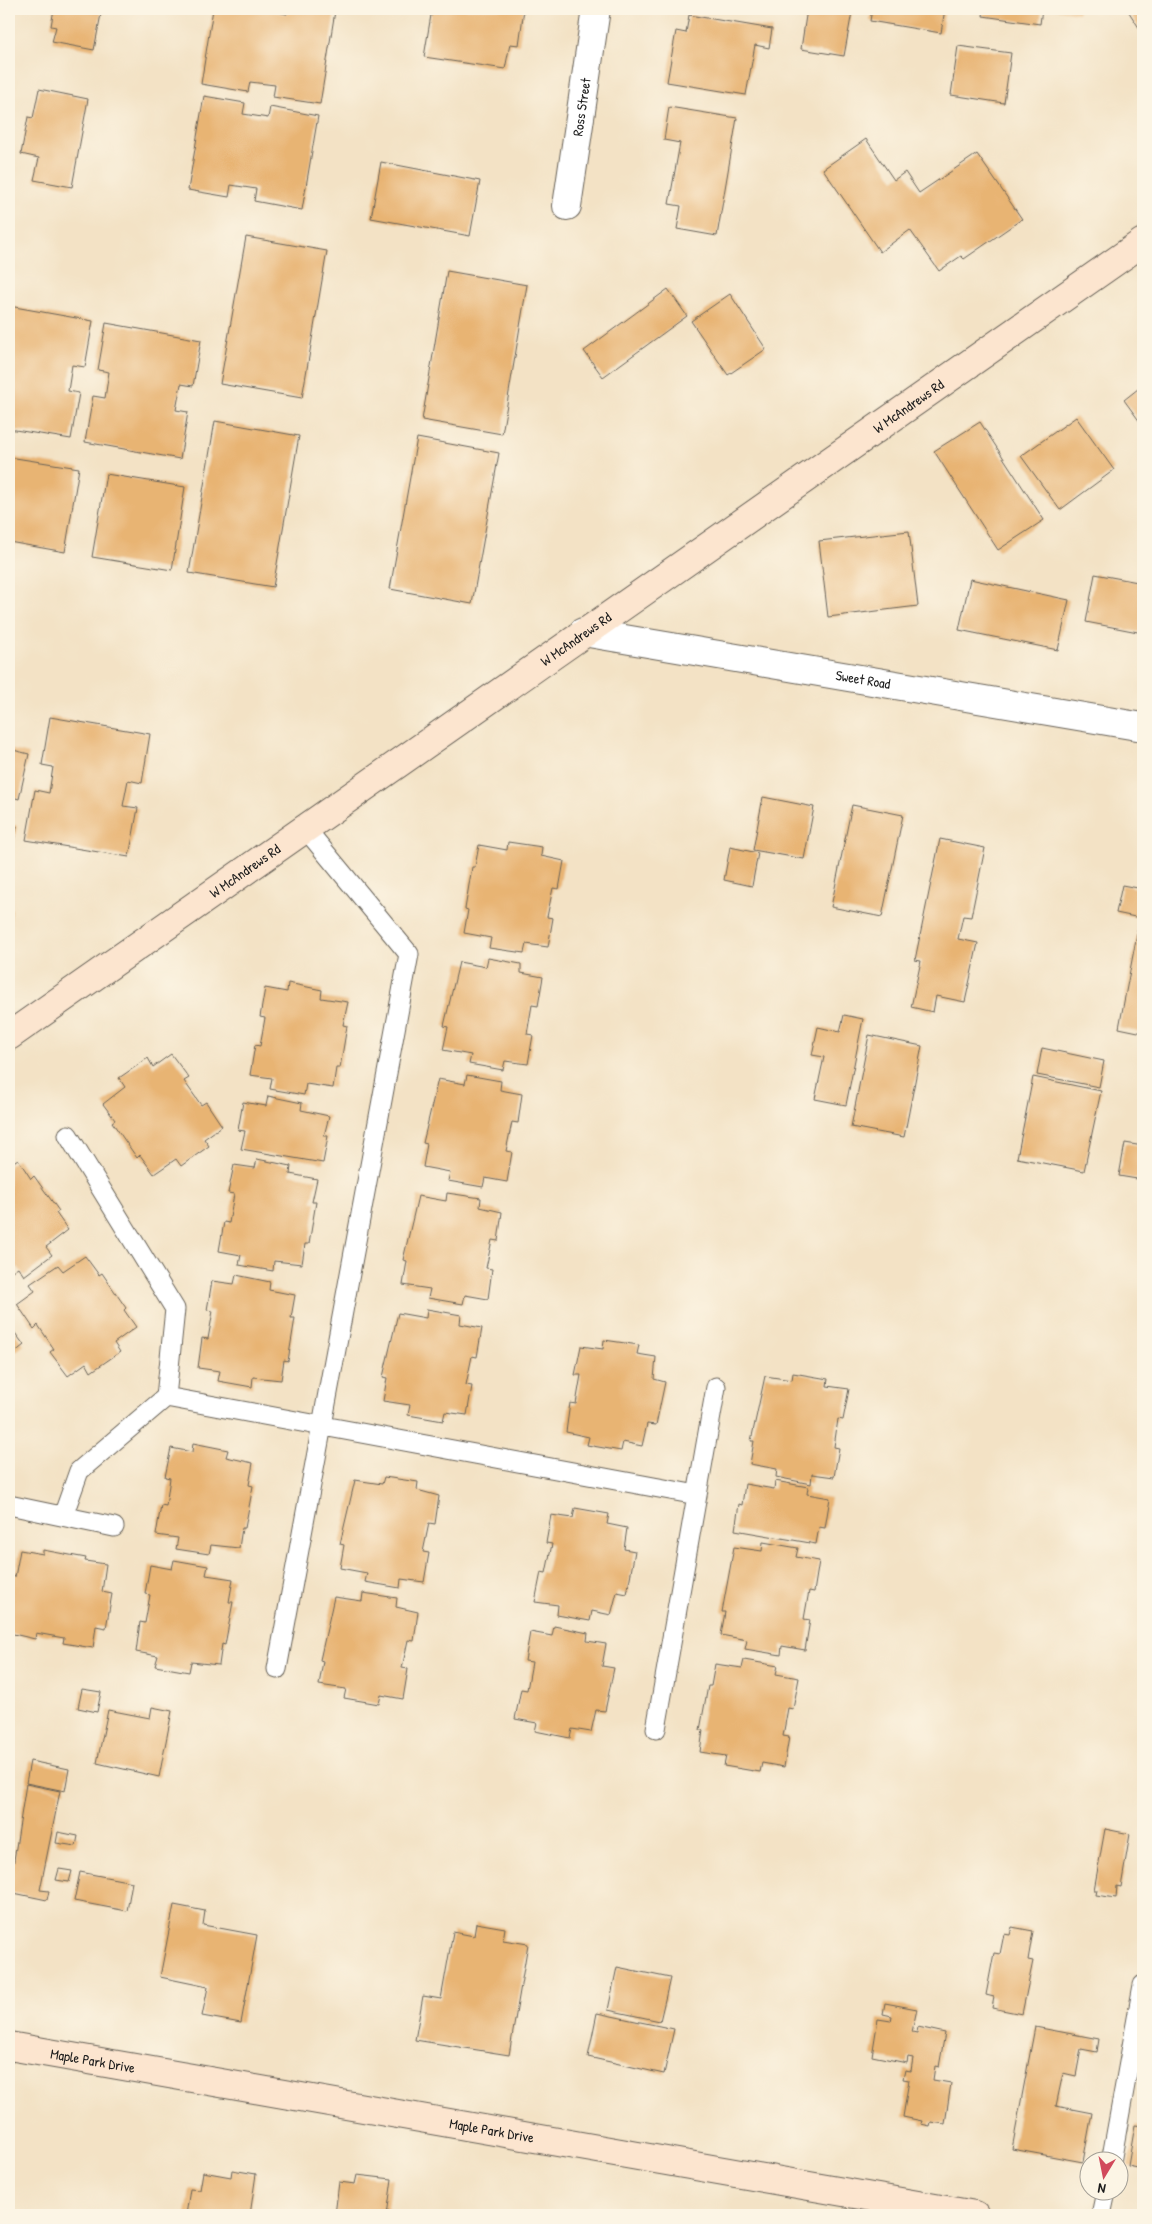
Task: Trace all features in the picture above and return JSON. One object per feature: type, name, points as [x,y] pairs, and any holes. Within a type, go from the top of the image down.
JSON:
[{"type":"street","name":"Ross Street","points":[[567,206],[596,9]]},
{"type":"street","name":"W McAndrews Rd","points":[[9,1036],[583,632],[1143,242]]},
{"type":"street","name":"Sweet Road","points":[[583,632],[1143,727]]},
{"type":"street","name":"Maple Park Drive","points":[[9,2046],[976,2215]]},
{"type":"lane","points":[[277,1669],[409,954],[305,828]]},
{"type":"lane","points":[[63,1516],[80,1471],[166,1397],[175,1308],[68,1135]]},
{"type":"lane","points":[[656,1729],[716,1387]]},
{"type":"lane","points":[[166,1397],[697,1495]]},
{"type":"lane","points":[[9,1505],[114,1527]]},
{"type":"lane","points":[[1113,2152],[1143,1985]]},
{"type":"lane","points":[[1101,2215],[1104,2202]]},
{"type":"building","points":[[54,9],[102,9],[94,50],[52,42],[56,27],[51,26]]},
{"type":"building","points":[[213,9],[261,9],[287,14],[288,9],[335,11],[320,104],[273,97],[275,85],[250,82],[248,92],[201,84]]},
{"type":"building","points":[[432,9],[524,9],[519,45],[510,44],[505,69],[424,57]]},
{"type":"building","points":[[807,9],[833,9],[852,12],[844,56],[801,49]]},
{"type":"building","points":[[872,9],[945,9],[941,33],[870,21]]},
{"type":"building","points":[[984,9],[1042,9],[1040,24],[983,16]]},
{"type":"building","points":[[1056,9],[1079,9],[1078,13]]},
{"type":"building","points":[[1127,9],[1143,9],[1143,34]]},
{"type":"building","points":[[689,15],[772,29],[769,48],[755,45],[746,95],[667,82],[676,31],[686,33]]},
{"type":"building","points":[[958,46],[1011,53],[1004,103],[951,95]]},
{"type":"building","points":[[39,89],[88,99],[72,187],[34,180],[39,158],[21,154],[28,117],[33,118]]},
{"type":"building","points":[[204,96],[245,103],[243,114],[268,118],[270,107],[318,116],[302,210],[254,201],[256,189],[231,185],[229,197],[188,190]]},
{"type":"building","points":[[669,107],[737,118],[717,236],[677,229],[681,206],[669,204],[680,143],[664,140]]},
{"type":"building","points":[[866,139],[894,180],[905,172],[919,193],[977,154],[1022,219],[964,259],[961,256],[939,271],[910,230],[880,252],[823,169]]},
{"type":"building","points":[[381,162],[480,181],[470,236],[371,218]]},
{"type":"building","points":[[246,237],[327,251],[302,398],[220,384]]},
{"type":"building","points":[[447,271],[527,285],[502,434],[422,420]]},
{"type":"building","points":[[668,289],[687,316],[603,377],[584,351]]},
{"type":"building","points":[[730,294],[766,349],[728,375],[691,321]]},
{"type":"building","points":[[9,306],[93,321],[85,367],[72,365],[68,391],[79,393],[71,439],[9,429]]},
{"type":"building","points":[[106,323],[201,340],[193,386],[181,384],[176,410],[188,412],[180,459],[85,442],[93,396],[105,398],[109,372],[98,370]]},
{"type":"building","points":[[1143,385],[1143,426],[1124,400]]},
{"type":"building","points":[[1076,417],[1114,470],[1060,510],[1021,456]]},
{"type":"building","points":[[215,421],[299,436],[273,587],[189,573]]},
{"type":"building","points":[[980,422],[1044,520],[998,550],[934,451]]},
{"type":"building","points":[[417,438],[499,453],[472,604],[390,589]]},
{"type":"building","points":[[9,457],[79,468],[65,552],[9,542]]},
{"type":"building","points":[[106,474],[185,487],[172,570],[92,557]]},
{"type":"building","points":[[909,531],[918,606],[828,617],[819,541]]},
{"type":"building","points":[[1095,574],[1143,583],[1143,633],[1086,622]]},
{"type":"building","points":[[970,579],[1069,600],[1058,650],[959,630]]},
{"type":"building","points":[[50,717],[150,734],[142,783],[128,780],[123,806],[138,808],[129,857],[26,840],[35,790],[49,793],[53,767],[42,765]]},
{"type":"building","points":[[9,749],[29,754],[19,799],[9,796]]},
{"type":"building","points":[[763,797],[814,807],[804,859],[753,850]]},
{"type":"building","points":[[852,805],[903,815],[882,917],[831,907]]},
{"type":"building","points":[[9,823],[17,826],[10,859],[9,859]]},
{"type":"building","points":[[940,839],[985,848],[971,917],[963,916],[958,939],[978,943],[965,1002],[936,996],[933,1012],[911,1007],[921,961],[915,960]]},
{"type":"building","points":[[508,842],[542,847],[541,856],[564,861],[559,889],[553,888],[547,917],[553,918],[548,947],[526,944],[524,953],[489,948],[491,938],[464,933],[468,910],[465,909],[472,867],[475,867],[479,845],[507,850]]},
{"type":"building","points":[[730,847],[758,853],[752,886],[724,880]]},
{"type":"building","points":[[1122,885],[1143,889],[1143,932],[1137,931],[1140,918],[1116,913]]},
{"type":"building","points":[[9,909],[12,909],[10,923],[9,923]]},
{"type":"building","points":[[1137,934],[1143,935],[1143,1033],[1119,1028]]},
{"type":"building","points":[[488,958],[521,964],[521,973],[543,977],[538,1006],[532,1005],[527,1034],[533,1035],[528,1064],[505,1061],[503,1070],[469,1064],[471,1055],[443,1050],[448,1027],[444,1026],[459,962],[486,967]]},
{"type":"building","points":[[288,983],[322,990],[321,998],[348,1002],[343,1025],[347,1026],[340,1068],[336,1068],[333,1088],[306,1084],[304,1095],[270,1089],[272,1078],[250,1075],[255,1045],[260,1046],[265,1018],[260,1017],[265,988],[287,992]]},
{"type":"building","points":[[844,1015],[863,1019],[846,1105],[815,1099],[824,1057],[812,1055],[818,1027],[840,1032]]},
{"type":"building","points":[[869,1035],[922,1046],[904,1137],[851,1127]]},
{"type":"building","points":[[1042,1048],[1104,1061],[1099,1087],[1037,1075]]},
{"type":"building","points":[[171,1054],[189,1078],[184,1081],[201,1105],[206,1102],[222,1126],[204,1139],[209,1146],[181,1166],[176,1159],[154,1174],[140,1155],[137,1158],[112,1122],[115,1120],[103,1104],[125,1087],[119,1078],[148,1058],[153,1067]]},
{"type":"building","points":[[467,1075],[501,1081],[500,1090],[522,1094],[518,1123],[512,1122],[506,1151],[512,1152],[507,1182],[485,1178],[483,1187],[448,1181],[450,1172],[423,1167],[427,1144],[423,1143],[438,1079],[465,1084]]},
{"type":"building","points":[[1033,1077],[1101,1091],[1084,1171],[1017,1158]]},
{"type":"building","points":[[268,1096],[302,1103],[301,1110],[329,1116],[324,1136],[328,1136],[323,1163],[241,1149],[245,1131],[238,1130],[243,1102],[266,1106]]},
{"type":"building","points":[[1125,1143],[1143,1146],[1143,1180],[1119,1176]]},
{"type":"building","points":[[18,1159],[31,1179],[34,1176],[59,1211],[56,1213],[68,1230],[46,1247],[52,1255],[24,1276],[18,1267],[9,1273],[9,1165]]},
{"type":"building","points":[[257,1159],[291,1166],[290,1174],[317,1179],[312,1202],[316,1202],[309,1244],[305,1244],[302,1264],[274,1261],[273,1271],[239,1265],[241,1255],[219,1251],[224,1222],[229,1223],[234,1194],[228,1193],[234,1165],[255,1168]]},
{"type":"building","points":[[447,1193],[481,1198],[480,1207],[502,1212],[498,1241],[492,1240],[486,1268],[492,1269],[488,1299],[465,1295],[463,1304],[428,1298],[430,1289],[403,1285],[407,1261],[403,1260],[418,1196],[446,1201]]},
{"type":"building","points":[[85,1256],[99,1275],[102,1273],[126,1308],[124,1310],[136,1327],[114,1343],[120,1352],[91,1372],[86,1363],[68,1376],[50,1352],[54,1349],[38,1325],[34,1329],[17,1304],[35,1291],[30,1284],[58,1265],[63,1271]]},
{"type":"building","points":[[236,1275],[270,1282],[269,1290],[295,1295],[291,1318],[295,1318],[288,1361],[284,1360],[281,1380],[253,1377],[252,1387],[218,1381],[220,1371],[198,1368],[202,1338],[208,1339],[213,1311],[207,1310],[212,1281],[234,1284]]},
{"type":"building","points":[[427,1309],[461,1315],[460,1324],[482,1328],[477,1357],[472,1356],[466,1385],[472,1386],[467,1415],[445,1412],[443,1421],[408,1415],[410,1405],[383,1401],[387,1378],[383,1377],[398,1313],[426,1318]]},
{"type":"building","points":[[9,1325],[24,1345],[9,1357]]},
{"type":"building","points":[[604,1340],[639,1345],[637,1354],[656,1357],[654,1379],[665,1382],[656,1425],[647,1424],[642,1446],[623,1442],[621,1451],[587,1445],[589,1437],[566,1432],[570,1403],[576,1404],[581,1375],[575,1375],[581,1346],[603,1349]]},
{"type":"building","points":[[793,1373],[828,1379],[827,1386],[849,1389],[843,1420],[838,1419],[834,1447],[839,1448],[834,1477],[812,1474],[811,1484],[776,1477],[777,1469],[750,1464],[754,1441],[751,1441],[765,1376],[792,1380]]},
{"type":"building","points":[[193,1443],[228,1450],[226,1457],[253,1463],[249,1485],[253,1486],[239,1548],[211,1545],[209,1554],[176,1549],[178,1538],[156,1535],[161,1505],[166,1506],[170,1478],[165,1477],[171,1448],[192,1452]]},
{"type":"building","points":[[384,1477],[418,1482],[417,1490],[439,1496],[435,1524],[429,1523],[423,1552],[429,1553],[424,1582],[401,1579],[400,1588],[365,1582],[367,1573],[340,1568],[344,1545],[340,1544],[355,1480],[382,1484]]},
{"type":"building","points":[[775,1481],[808,1487],[807,1494],[830,1498],[825,1528],[819,1527],[816,1544],[735,1530],[739,1504],[742,1505],[745,1484],[774,1489]]},
{"type":"building","points":[[575,1508],[609,1514],[607,1524],[627,1528],[624,1549],[635,1551],[627,1594],[617,1592],[611,1615],[592,1611],[590,1621],[557,1615],[558,1605],[535,1602],[541,1572],[546,1573],[552,1544],[546,1543],[551,1515],[573,1518]]},
{"type":"building","points":[[763,1542],[798,1548],[796,1557],[819,1561],[814,1592],[809,1591],[804,1619],[810,1620],[805,1650],[782,1646],[781,1655],[745,1649],[747,1640],[721,1635],[725,1612],[722,1612],[734,1547],[762,1551]]},
{"type":"building","points":[[20,1550],[43,1554],[43,1550],[86,1558],[85,1561],[106,1564],[102,1592],[112,1594],[106,1628],[96,1626],[93,1648],[63,1643],[64,1638],[36,1633],[35,1639],[9,1633],[9,1576],[15,1577]]},
{"type":"building","points":[[174,1560],[208,1566],[206,1575],[233,1579],[229,1602],[233,1602],[225,1645],[222,1644],[219,1665],[191,1662],[189,1672],[155,1666],[158,1656],[136,1652],[140,1622],[145,1623],[150,1595],[145,1594],[150,1565],[172,1569]]},
{"type":"building","points":[[363,1593],[397,1598],[396,1607],[418,1612],[414,1641],[408,1640],[402,1668],[408,1669],[403,1699],[381,1695],[379,1704],[344,1698],[346,1689],[319,1685],[323,1661],[320,1660],[334,1597],[362,1601]]},
{"type":"building","points":[[554,1626],[588,1633],[587,1641],[606,1644],[602,1666],[614,1668],[605,1711],[596,1710],[591,1732],[572,1729],[570,1738],[535,1731],[537,1723],[515,1719],[521,1689],[527,1690],[532,1662],[525,1661],[530,1632],[552,1636]]},
{"type":"building","points":[[744,1660],[778,1666],[776,1674],[799,1678],[793,1709],[788,1708],[783,1736],[789,1737],[784,1767],[762,1763],[760,1772],[724,1766],[726,1756],[700,1752],[703,1730],[700,1730],[708,1686],[711,1686],[715,1664],[742,1668]]},
{"type":"building","points":[[82,1689],[101,1692],[97,1712],[78,1708]]},
{"type":"building","points":[[9,1701],[13,1702],[10,1732],[9,1732]]},
{"type":"building","points":[[152,1707],[172,1711],[159,1777],[97,1763],[108,1710],[150,1718]]},
{"type":"building","points":[[30,1761],[69,1769],[65,1791],[26,1783]]},
{"type":"building","points":[[26,1784],[60,1791],[40,1890],[49,1891],[47,1900],[9,1892]]},
{"type":"building","points":[[1105,1829],[1130,1834],[1121,1887],[1117,1886],[1116,1898],[1096,1895],[1097,1890],[1094,1890]]},
{"type":"building","points":[[58,1832],[78,1836],[76,1846],[56,1843]]},
{"type":"building","points":[[59,1869],[72,1871],[69,1882],[56,1880]]},
{"type":"building","points":[[80,1872],[132,1882],[127,1911],[74,1901]]},
{"type":"building","points":[[174,1905],[205,1911],[203,1925],[257,1935],[241,2023],[202,2016],[208,1987],[160,1977]]},
{"type":"building","points":[[476,1923],[505,1928],[503,1940],[528,1944],[509,2055],[415,2040],[423,1996],[441,1999],[453,1932],[474,1936]]},
{"type":"building","points":[[1012,1927],[1033,1931],[1028,1960],[1033,1961],[1022,2014],[992,2008],[994,1997],[986,1995],[994,1953],[1000,1954],[1004,1934],[1010,1935]]},
{"type":"building","points":[[617,1967],[670,1978],[660,2021],[608,2010]]},
{"type":"building","points":[[885,2003],[917,2009],[912,2032],[917,2033],[918,2027],[945,2033],[939,2067],[935,2066],[933,2080],[951,2083],[945,2124],[931,2122],[930,2126],[921,2124],[922,2121],[903,2117],[909,2080],[903,2079],[905,2070],[911,2071],[913,2058],[908,2057],[907,2063],[872,2056],[878,2019],[891,2021],[892,2016],[883,2014]]},
{"type":"building","points":[[597,2013],[674,2029],[664,2074],[588,2057]]},
{"type":"building","points":[[1035,2027],[1099,2039],[1097,2052],[1081,2049],[1076,2076],[1063,2073],[1056,2106],[1092,2113],[1085,2152],[1080,2152],[1080,2161],[1012,2149]]},
{"type":"building","points":[[1135,2125],[1143,2126],[1143,2169],[1130,2166]]},
{"type":"building","points":[[232,2170],[256,2174],[250,2215],[186,2215],[190,2189],[200,2190],[203,2172],[231,2177]]},
{"type":"building","points":[[357,2175],[392,2179],[387,2215],[335,2215],[339,2182],[355,2184]]}]
